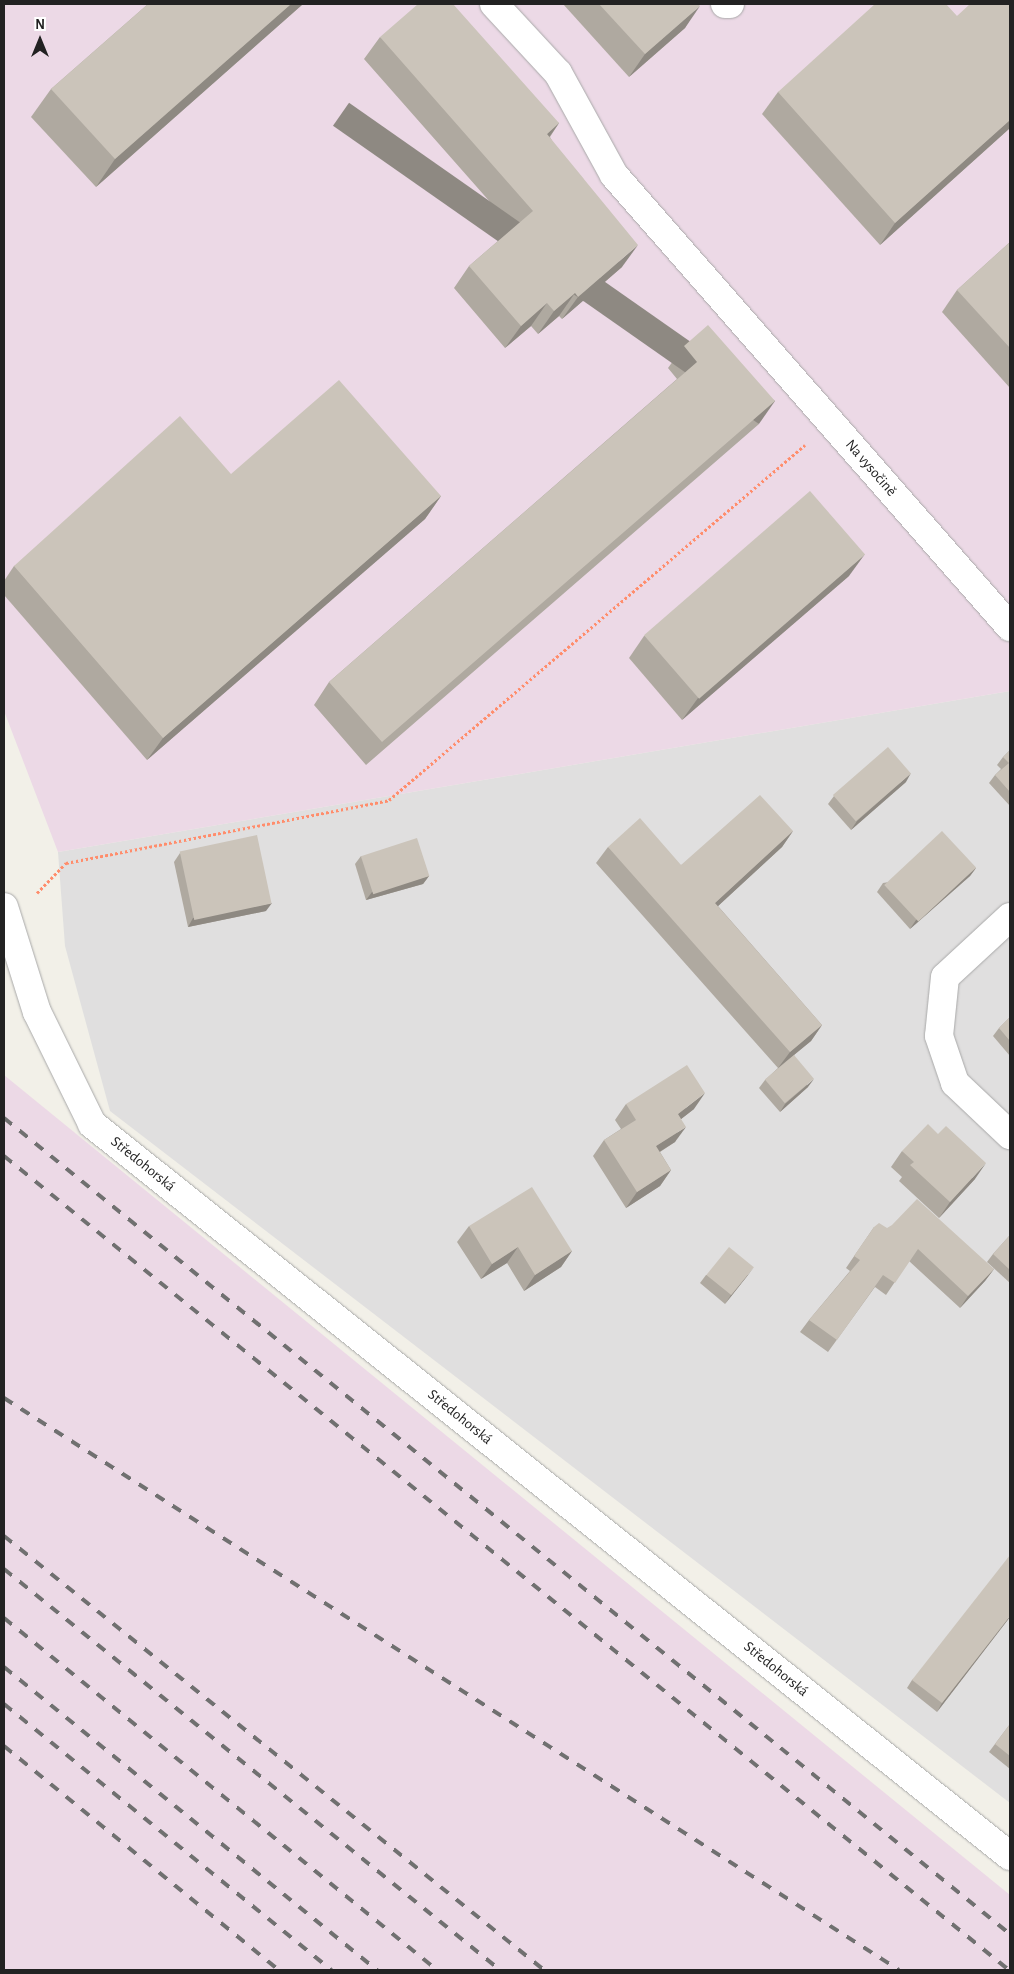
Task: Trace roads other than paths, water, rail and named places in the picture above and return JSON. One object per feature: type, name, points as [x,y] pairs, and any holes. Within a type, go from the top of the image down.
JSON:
[{"type":"street","name":"Na vysočině","points":[[494,4],[558,73],[614,175],[1010,627]]},
{"type":"street","points":[[725,4],[730,4]]},
{"type":"street","name":"Středohorská","points":[[6,915],[37,1012],[92,1124],[1010,1856]]},
{"type":"street","points":[[1010,917],[945,977],[939,1036],[955,1083],[1010,1135]]},
{"type":"railway","points":[[4,1118],[1010,1934]]},
{"type":"railway","points":[[4,1156],[1009,1970]]},
{"type":"railway","points":[[4,1398],[899,1970]]},
{"type":"railway","points":[[4,1536],[544,1970]]},
{"type":"railway","points":[[4,1569],[500,1970]]},
{"type":"railway","points":[[4,1618],[437,1970]]},
{"type":"railway","points":[[4,1667],[377,1970]]},
{"type":"railway","points":[[4,1704],[331,1970]]},
{"type":"railway","points":[[4,1746],[279,1970]]}]
